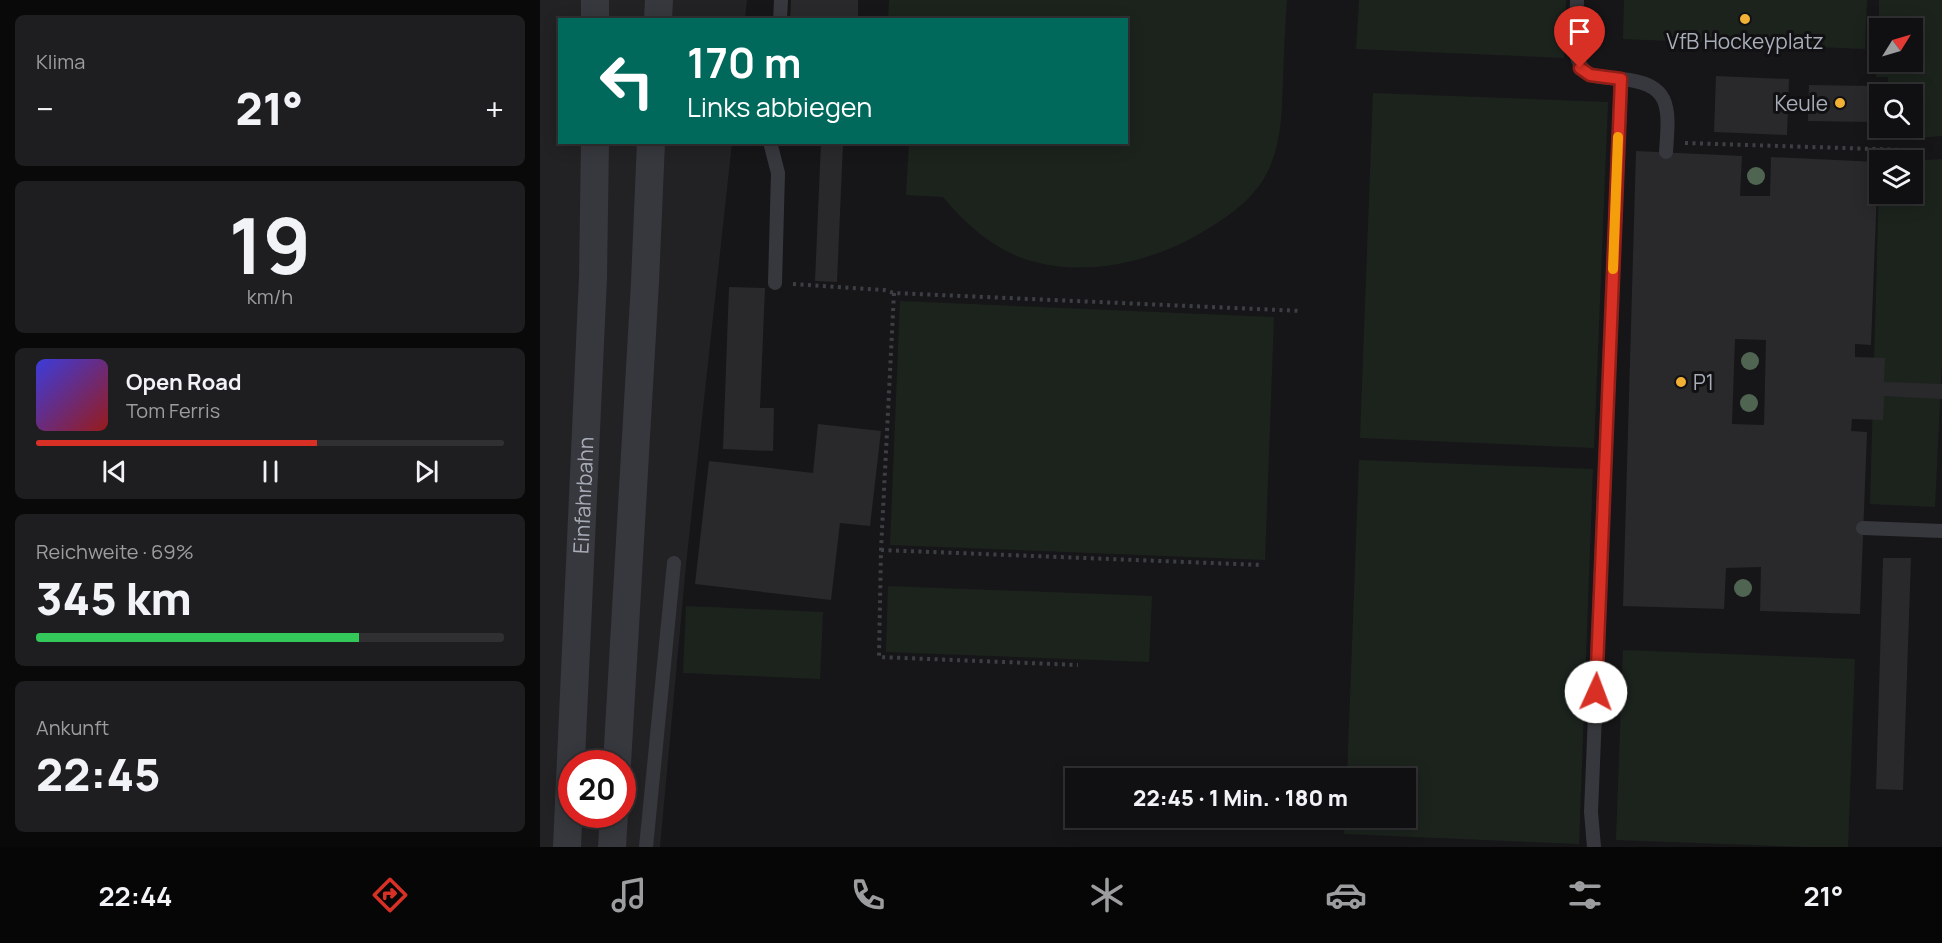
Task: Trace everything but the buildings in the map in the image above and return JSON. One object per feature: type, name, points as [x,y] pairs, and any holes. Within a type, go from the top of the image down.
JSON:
[{"type":"street","points":[[595,0],[595,18]]},
{"type":"street","points":[[658,18],[659,0]]},
{"type":"street","name":"Einfahrbahn","points":[[567,847],[593,277],[595,144]]},
{"type":"street","points":[[618,750],[651,144]]},
{"type":"street","points":[[612,847],[613,828]]},
{"type":"lane","points":[[780,18],[781,0]]},
{"type":"lane","points":[[1577,0],[1575,57],[1580,68],[1590,75],[1635,80],[1649,84],[1660,93],[1668,107],[1667,148]]},
{"type":"lane","points":[[1594,847],[1591,812],[1621,79]]},
{"type":"lane","points":[[771,144],[778,173],[774,283]]},
{"type":"lane","points":[[1863,528],[1942,531]]},
{"type":"lane","points":[[646,847],[674,563]]},
{"type":"path","points":[[1667,148],[1906,150]]},
{"type":"path","points":[[774,283],[884,290],[894,293],[1302,311]]},
{"type":"path","points":[[894,293],[881,550],[879,657],[1078,665]]},
{"type":"path","points":[[881,550],[1262,565]]},
{"type":"shaded area","points":[[540,0],[747,0],[745,18],[558,18],[558,144],[732,144],[686,565],[660,847],[540,847]]},
{"type":"shaded area","points":[[889,0],[1287,0],[1280,125],[1273,160],[1264,179],[1253,194],[1225,218],[1197,235],[1153,255],[1130,262],[1082,268],[1058,266],[1021,258],[984,237],[943,197],[906,195],[909,144],[1128,144],[1128,18],[888,18]]},
{"type":"shaded area","points":[[1359,0],[1566,0],[1564,58],[1356,49]]},
{"type":"shaded area","name":"VfB Hockeyplatz","points":[[1624,0],[1867,0],[1865,49],[1623,39]]},
{"type":"shaded area","points":[[1879,0],[1942,0],[1942,136],[1923,137],[1923,84],[1888,84],[1888,77],[1876,77],[1876,72],[1923,72],[1923,18],[1879,18]]},
{"type":"shaded area","points":[[1373,93],[1608,102],[1594,448],[1360,438]]},
{"type":"shaded area","points":[[1888,138],[1915,138],[1888,140]]},
{"type":"shaded area","points":[[1942,159],[1942,361],[1935,507],[1870,504],[1878,204],[1923,204],[1923,160]]},
{"type":"shaded area","points":[[900,301],[1274,317],[1265,560],[890,545]]},
{"type":"shaded area","points":[[1359,460],[1593,469],[1579,844],[1344,834],[1344,828],[1416,828],[1416,768],[1347,768]]},
{"type":"shaded area","points":[[888,586],[1152,596],[1149,662],[886,652]]},
{"type":"shaded area","points":[[686,606],[823,612],[820,679],[683,673]]},
{"type":"shaded area","points":[[1623,650],[1855,659],[1848,847],[1616,840]]},
{"type":"slow traffic","points":[[1613,269],[1618,137]]},
{"type":"place","name":"VfB Hockeyplatz","points":[[1745,19]]},
{"type":"place","name":"Keule","points":[[1840,103]]},
{"type":"place","name":"P1","points":[[1681,382]]},
{"type":"route","points":[[1580,68],[1590,75],[1621,79],[1596,692]]}]
